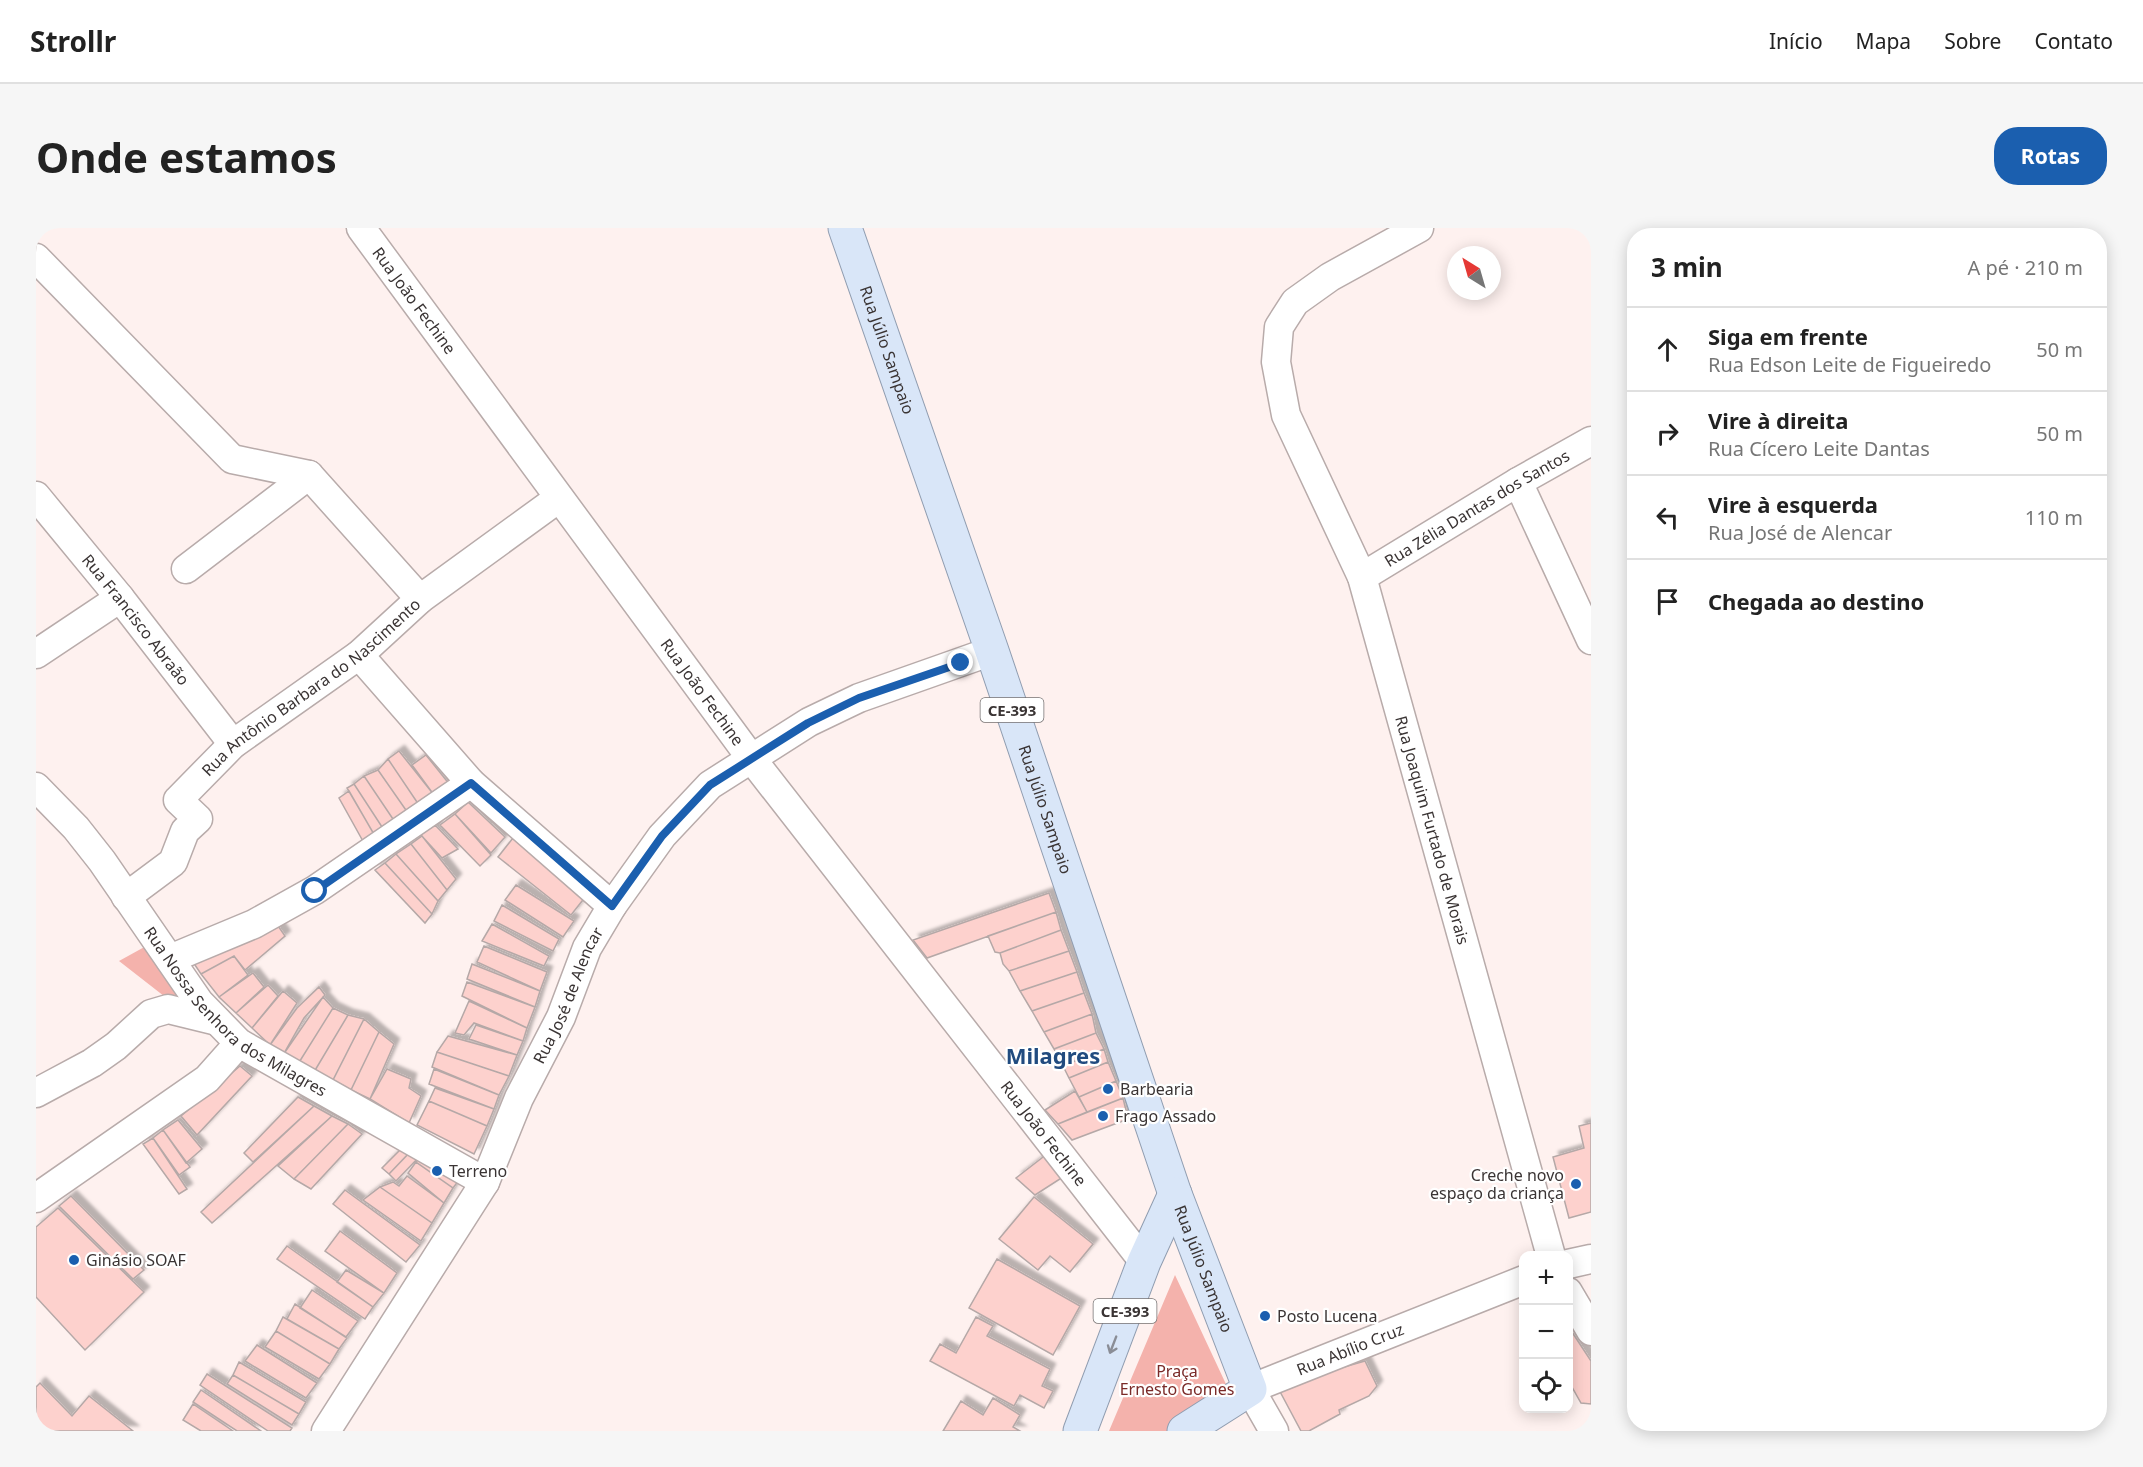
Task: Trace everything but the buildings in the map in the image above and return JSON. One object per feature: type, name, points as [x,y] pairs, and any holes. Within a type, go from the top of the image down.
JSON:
[{"type":"main road","name":"Rua Júlio Sampaio","points":[[845,228],[992,651],[1175,1194],[1250,1389]]},
{"type":"main road","name":"CE-393","points":[[1080,1431],[1144,1262],[1175,1194]]},
{"type":"main road","name":"Rua Abílio Cruz","points":[[1184,1431],[1250,1389]]},
{"type":"street","name":"Rua João Fechine","points":[[361,228],[751,758],[1144,1262]]},
{"type":"street","name":"Rua Joaquim Furtado de Morais","points":[[1419,228],[1330,277],[1295,302],[1279,327],[1276,362],[1286,415],[1362,577],[1550,1251]]},
{"type":"street","points":[[36,258],[232,459],[309,475],[420,599]]},
{"type":"street","name":"Rua Zélia Dantas dos Santos","points":[[1362,577],[1518,482],[1591,441]]},
{"type":"street","points":[[186,569],[309,475]]},
{"type":"street","points":[[1518,482],[1591,640]]},
{"type":"street","name":"Rua Francisco Abraão","points":[[36,496],[120,598],[233,744]]},
{"type":"street","name":"Rua Antônio Barbara do Nascimento","points":[[126,897],[173,862],[185,831],[198,819],[178,800],[233,744],[360,655],[420,599],[559,498]]},
{"type":"street","points":[[36,654],[120,598]]},
{"type":"street","name":"Rua José de Alencar","points":[[326,1431],[485,1182],[519,1098],[561,1017],[587,948],[612,906],[672,824],[710,785],[808,723],[859,698],[992,651]]},
{"type":"street","points":[[360,655],[471,783],[612,906]]},
{"type":"street","points":[[170,959],[254,924],[315,891],[471,783]]},
{"type":"street","name":"Rua Nossa Senhora dos Milagres","points":[[36,787],[76,828],[199,1002],[239,1043],[485,1182]]},
{"type":"street","points":[[36,1093],[92,1063],[116,1046],[151,1014],[168,1009],[217,1021]]},
{"type":"street","points":[[36,1198],[207,1079],[239,1043]]},
{"type":"street","points":[[1573,1263],[1591,1259]]},
{"type":"street","name":"Rua Abílio Cruz","points":[[1250,1389],[1519,1282]]},
{"type":"street","points":[[1573,1299],[1591,1331]]},
{"type":"street","points":[[1250,1389],[1274,1431]]},
{"type":"green space","points":[[148,945],[183,998],[178,1007],[119,961]]},
{"type":"green space","name":"Praça Ernesto Gomes","points":[[1175,1275],[1232,1397],[1175,1431],[1109,1431]]},
{"type":"place","name":"Barbearia","points":[[1108,1089]]},
{"type":"place","name":"Frago Assado","points":[[1103,1116]]},
{"type":"place","name":"Terreno","points":[[437,1171]]},
{"type":"place","name":"Creche novo espaço da criança","points":[[1576,1184]]},
{"type":"place","name":"Ginásio SOAF","points":[[74,1260]]},
{"type":"place","name":"Posto Lucena","points":[[1265,1316]]},
{"type":"district","name":"Milagres","points":[[1053,1055]]},
{"type":"route","points":[[315,891],[471,783],[612,906],[662,836],[710,785],[808,723],[859,698],[961,663]]}]
